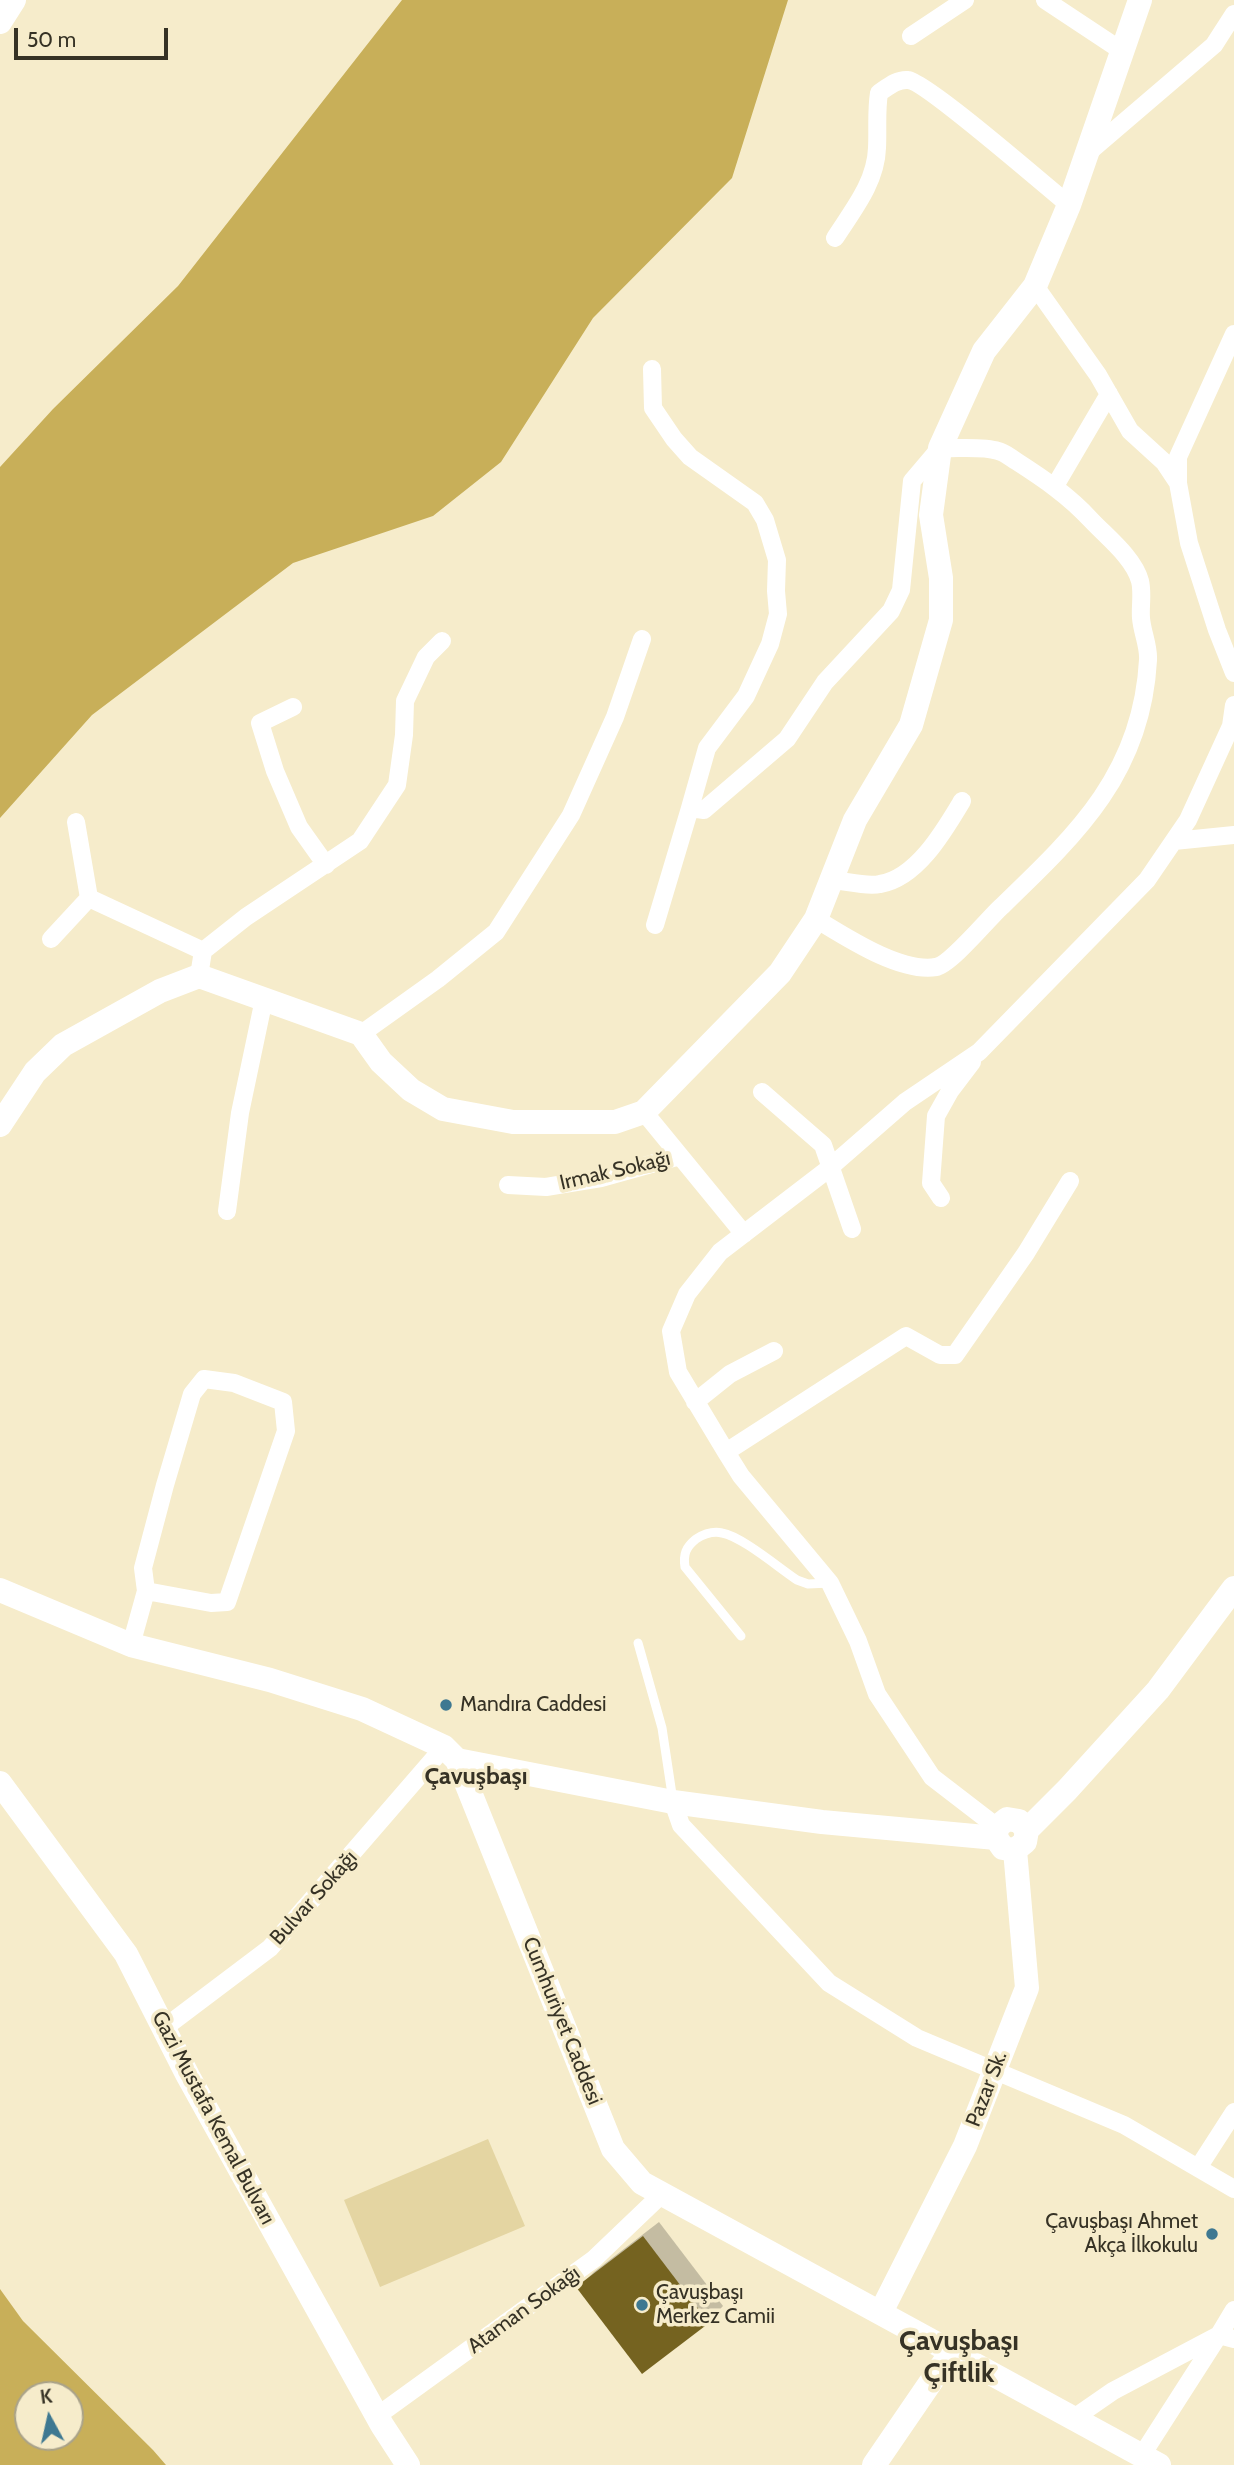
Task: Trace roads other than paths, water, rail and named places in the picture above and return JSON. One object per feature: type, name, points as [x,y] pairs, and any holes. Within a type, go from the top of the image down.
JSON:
[{"type":"street","points":[[0,22],[14,0]]},
{"type":"street","points":[[911,36],[965,0]]},
{"type":"street","points":[[1045,0],[1122,51]]},
{"type":"street","points":[[690,808],[704,810],[786,739],[825,682],[891,611],[901,590],[912,481],[940,448],[984,351],[1035,286],[1069,205],[1140,0]]},
{"type":"street","points":[[1086,154],[1214,45],[1234,14]]},
{"type":"street","points":[[835,237],[872,180],[877,150],[875,113],[879,93],[898,81],[911,80],[947,105],[1069,205]]},
{"type":"street","points":[[1035,286],[1109,394],[1130,431],[1164,462],[1178,483]]},
{"type":"street","points":[[1234,334],[1178,457],[1178,483],[1189,542],[1217,630],[1234,673]]},
{"type":"street","points":[[652,369],[653,408],[674,439],[690,457],[755,503],[765,520],[777,559],[778,614],[770,644],[746,696],[707,748],[655,925]]},
{"type":"street","points":[[1055,486],[1109,394]]},
{"type":"street","points":[[816,919],[861,947],[914,968],[939,967],[956,954],[981,926],[1059,852],[1101,800],[1117,774],[1132,738],[1144,695],[1148,656],[1141,621],[1140,581],[1129,561],[1085,513],[1055,486],[999,451],[940,448]]},
{"type":"street","points":[[0,1125],[35,1072],[63,1045],[160,991],[199,976],[360,1034],[381,1062],[411,1090],[443,1109],[513,1122],[615,1122],[644,1112],[780,973],[816,919],[855,820],[911,725],[941,620],[941,578],[931,515],[940,448]]},
{"type":"street","points":[[360,1034],[438,979],[496,932],[571,815],[615,717],[642,639]]},
{"type":"street","points":[[199,976],[203,951],[246,917],[360,841],[397,785],[404,735],[405,701],[426,657],[442,641]]},
{"type":"street","points":[[942,1198],[931,1183],[936,1116],[950,1091],[979,1052],[1147,880],[1188,820],[1230,726],[1234,705]]},
{"type":"street","points":[[293,707],[260,723],[275,771],[299,827],[326,865]]},
{"type":"street","points":[[831,880],[880,884],[910,871],[942,835],[962,801]]},
{"type":"street","points":[[76,822],[89,898]]},
{"type":"street","points":[[1174,841],[1234,835]]},
{"type":"street","points":[[89,898],[203,951]]},
{"type":"street","points":[[51,939],[89,898]]},
{"type":"street","points":[[227,1211],[240,1113],[264,999]]},
{"type":"street","points":[[979,1052],[905,1101],[832,1167],[720,1252],[687,1294],[671,1331],[678,1372],[695,1402],[741,1476],[830,1583],[858,1641],[877,1694],[932,1777],[1009,1836]]},
{"type":"street","points":[[762,1093],[822,1145],[852,1229]]},
{"type":"street","name":"Irmak Sokağı","points":[[644,1112],[744,1234]]},
{"type":"street","name":"Irmak Sokağı","points":[[508,1185],[546,1187],[601,1178],[680,1156]]},
{"type":"street","points":[[726,1452],[906,1336],[940,1355],[955,1355],[1026,1253],[1070,1181]]},
{"type":"street","points":[[695,1402],[730,1374],[774,1351]]},
{"type":"street","points":[[131,1646],[146,1591],[144,1568],[192,1394],[204,1379],[234,1383],[284,1402],[286,1431],[227,1602],[211,1603],[146,1591]]},
{"type":"street","points":[[0,1590],[131,1646],[270,1680],[362,1709],[451,1753],[673,1802],[822,1822],[1009,1836],[1067,1790],[1158,1690],[1234,1588]]},
{"type":"street","name":"Bulvar Sokağı","points":[[164,2028],[270,1948],[451,1753]]},
{"type":"street","name":"Cumhuriyet Caddesi","points":[[451,1753],[613,2149],[642,2183],[1150,2460]]},
{"type":"street","name":"Gazi Mustafa Kemal Bulvarı","points":[[0,1783],[126,1954],[194,2087],[377,2416],[408,2465]]},
{"type":"street","points":[[673,1802],[681,1825],[830,1983],[917,2038],[1124,2125],[1234,2189]]},
{"type":"street","name":"Pazar Sk.","points":[[881,2312],[965,2146],[1027,1988],[1009,1836]]},
{"type":"street","points":[[1198,2168],[1234,2112]]},
{"type":"street","name":"Ataman Sokağı","points":[[377,2416],[594,2259],[662,2194]]},
{"type":"street","points":[[1150,2460],[1227,2337],[1234,2310]]},
{"type":"street","points":[[1074,2418],[1113,2391],[1227,2337]]},
{"type":"street","points":[[874,2465],[952,2351]]},
{"type":"lane","points":[[741,1636],[687,1573],[685,1553],[688,1545],[703,1535],[717,1532],[732,1535],[797,1580],[808,1584],[830,1583]]},
{"type":"lane","points":[[638,1643],[662,1728],[673,1802]]},
{"type":"place","name":"Mandıra Caddesi","points":[[446,1705]]},
{"type":"place","name":"Çavuşbaşı Ahmet Akça İlkokulu","points":[[1212,2234]]},
{"type":"place","name":"Çavuşbaşı Merkez Camii","points":[[642,2305]]},
{"type":"district","name":"Çavuşbaşı","points":[[476,1777]]},
{"type":"district","name":"Çavuşbaşı Çiftlik","points":[[959,2358]]}]
